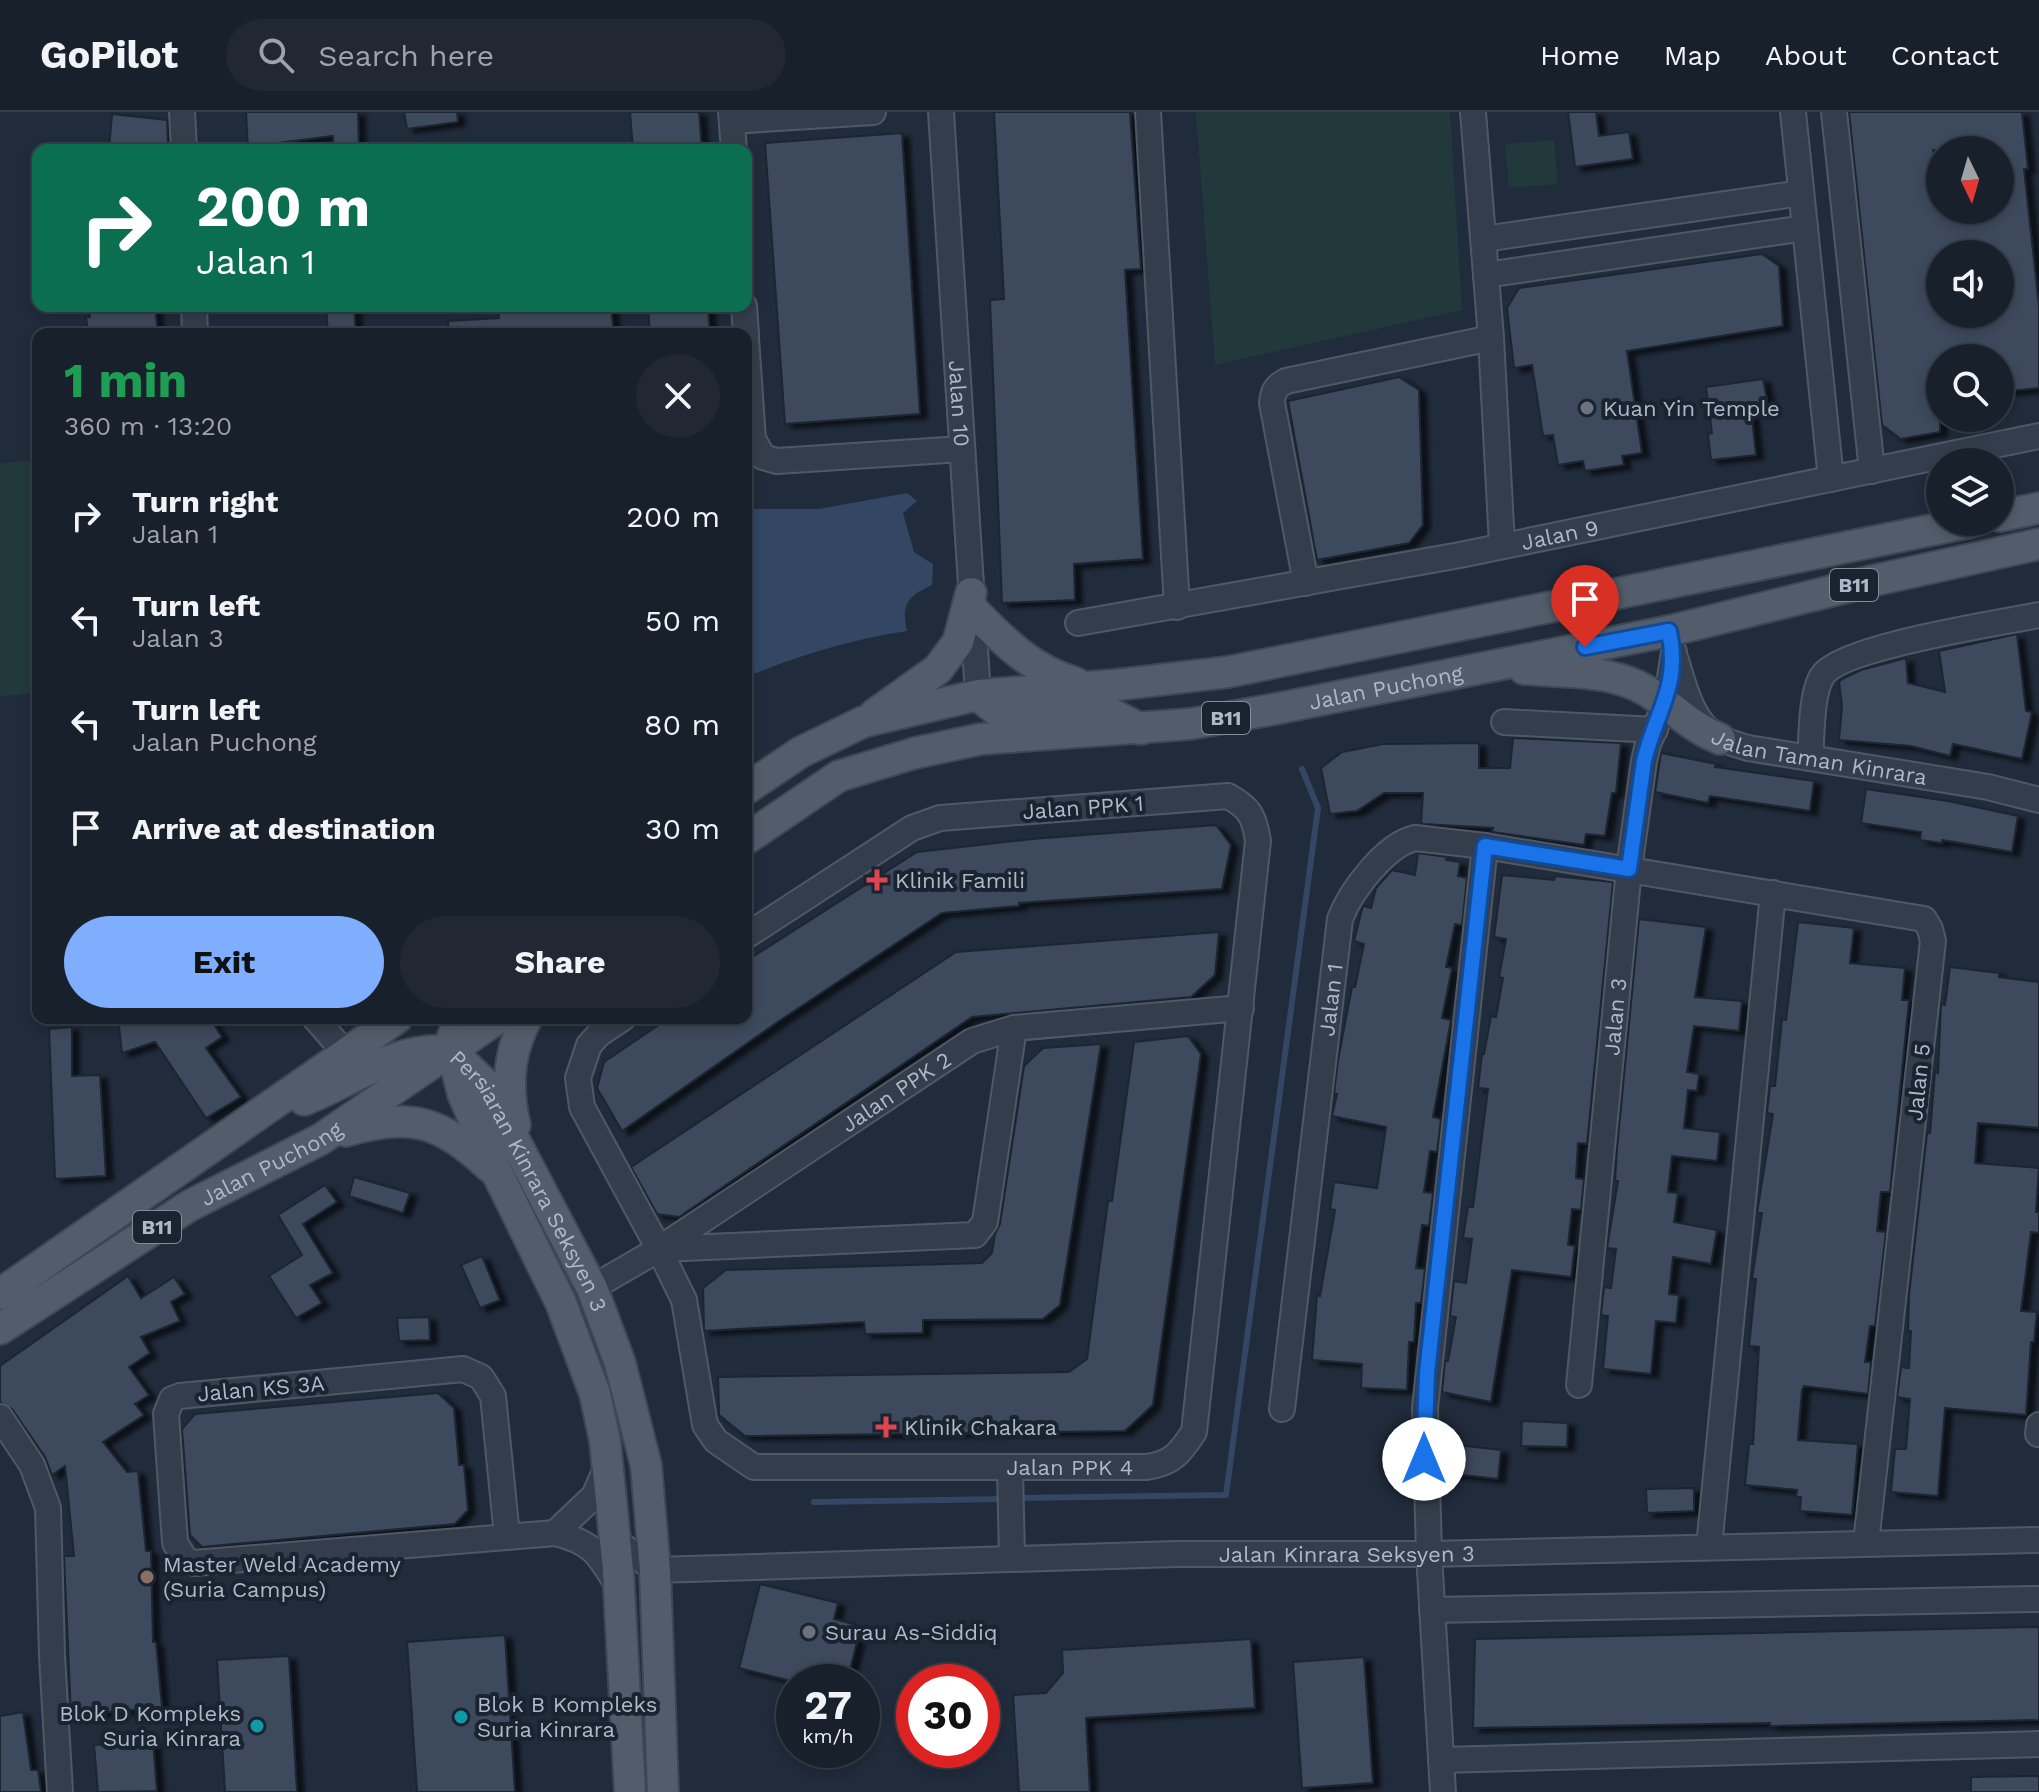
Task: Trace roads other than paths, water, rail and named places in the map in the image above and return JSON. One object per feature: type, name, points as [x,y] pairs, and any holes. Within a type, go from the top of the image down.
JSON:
[{"type":"main road","points":[[2014,513],[2039,508]]},
{"type":"main road","name":"Jalan Puchong","points":[[752,785],[801,752],[863,722],[978,695],[1115,685],[1228,672],[1926,531]]},
{"type":"main road","name":"Jalan Puchong","points":[[752,835],[839,776],[915,753],[981,739],[1190,724],[1474,668],[1672,642],[1876,580],[2039,544]]},
{"type":"main road","points":[[1672,642],[1678,609],[1698,592],[1747,568]]},
{"type":"main road","points":[[972,601],[1008,646],[1038,669],[1075,683],[1115,685]]},
{"type":"main road","points":[[863,722],[938,669],[958,642],[972,601]]},
{"type":"main road","points":[[1558,606],[1630,610],[1650,617],[1672,642]]},
{"type":"main road","points":[[1474,668],[1602,675],[1644,689],[1660,717],[1720,739]]},
{"type":"main road","points":[[839,776],[867,748],[918,724],[948,719],[962,711],[978,695],[996,710],[1015,714],[1102,709],[1141,729]]},
{"type":"main road","name":"Jalan Puchong","points":[[0,1294],[388,1024]]},
{"type":"main road","points":[[274,1105],[303,1100],[402,1056],[421,1051],[452,1051],[457,1024]]},
{"type":"main road","name":"Jalan Puchong","points":[[0,1329],[189,1206],[321,1139],[490,1024]]},
{"type":"main road","points":[[523,1158],[512,1112],[510,1073],[516,1037],[524,1024]]},
{"type":"main road","name":"Persiaran Kinrara Seksyen 3","points":[[452,1051],[485,1084],[592,1288],[620,1363],[642,1450],[655,1570],[663,1792]]},
{"type":"main road","name":"Persiaran Kinrara Seksyen 3","points":[[452,1051],[463,1094],[497,1173],[564,1310],[595,1394],[608,1464],[616,1541],[630,1792]]},
{"type":"main road","points":[[321,1139],[374,1122],[404,1121],[430,1125],[455,1137],[497,1173]]},
{"type":"street","points":[[182,112],[184,144]]},
{"type":"street","points":[[734,144],[732,116],[873,112]]},
{"type":"street","name":"Jalan 10","points":[[941,112],[978,695]]},
{"type":"street","points":[[1148,112],[1177,607]]},
{"type":"street","points":[[1473,112],[1491,338],[1502,545]]},
{"type":"street","points":[[1793,112],[1831,479]]},
{"type":"street","points":[[1834,112],[1872,471]]},
{"type":"street","points":[[1484,239],[1801,193]]},
{"type":"street","points":[[1486,275],[1805,228]]},
{"type":"street","points":[[1306,583],[1272,403],[1273,392],[1278,385],[1491,338]]},
{"type":"street","points":[[752,424],[753,439],[763,457],[777,461],[962,449]]},
{"type":"street","name":"Jalan 9","points":[[1078,623],[1502,545],[2039,436]]},
{"type":"street","points":[[1810,758],[1816,690],[1821,675],[1832,665],[1866,651],[2039,615]]},
{"type":"street","name":"Jalan 3","points":[[1579,1385],[1629,869],[1644,761],[1660,717],[1672,642]]},
{"type":"street","name":"Jalan Taman Kinrara","points":[[1672,642],[1695,711],[1708,730],[1720,739],[1748,748],[1988,787],[2039,800]]},
{"type":"street","points":[[1504,722],[1660,717]]},
{"type":"street","name":"Jalan PPK 1","points":[[752,932],[912,828],[940,818],[1228,796],[1246,806],[1258,841],[1241,1008]]},
{"type":"street","name":"Jalan 1","points":[[1282,1409],[1340,919],[1347,901],[1356,887],[1405,840],[1415,838],[1629,869]]},
{"type":"street","points":[[1443,1792],[1424,1459],[1427,1373],[1485,846]]},
{"type":"street","name":"Jalan 5","points":[[1629,869],[1924,919],[1930,929],[1933,941],[1866,1543]]},
{"type":"street","points":[[1709,1547],[1773,893]]},
{"type":"street","name":"Jalan PPK 2","points":[[592,1288],[659,1249],[972,1041],[1014,1028],[1241,1008]]},
{"type":"street","name":"Jalan PPK 4","points":[[659,1249],[684,1300],[705,1425],[716,1441],[754,1467],[1010,1477],[1162,1465],[1176,1458],[1194,1432],[1241,1008]]},
{"type":"street","points":[[322,1024],[346,1054]]},
{"type":"street","points":[[614,1024],[589,1045],[578,1078],[582,1107],[659,1249],[975,1235],[985,1222],[1014,1028]]},
{"type":"street","name":"Jalan KS 3A","points":[[507,1536],[493,1396],[481,1377],[463,1369],[180,1396],[172,1399],[166,1414],[175,1543],[185,1559],[194,1563],[555,1533],[578,1539],[598,1553],[620,1598]]},
{"type":"street","points":[[0,1417],[32,1465],[48,1508],[60,1792]]},
{"type":"street","points":[[2038,1434],[2039,1425]]},
{"type":"street","points":[[555,1533],[594,1496],[608,1464]]},
{"type":"street","points":[[1010,1477],[1012,1548]]},
{"type":"street","name":"Jalan Kinrara Seksyen 3","points":[[655,1570],[1012,1548],[1176,1554],[1429,1554],[2039,1540]]},
{"type":"street","points":[[616,1541],[655,1570],[620,1598]]},
{"type":"street","points":[[1432,1610],[2039,1599]]},
{"type":"street","points":[[1441,1760],[2039,1744]]},
{"type":"water","points":[[907,493],[917,501],[903,513],[914,552],[933,564],[932,585],[908,602],[905,614],[907,631],[825,649],[752,675],[752,509],[819,509]]},
{"type":"waterway","points":[[1017,1498],[1226,1495],[1318,808],[1302,769]]},
{"type":"waterway","points":[[814,1502],[1006,1499]]},
{"type":"place","name":"Kuan Yin Temple","points":[[1587,408]]},
{"type":"place","name":"Klinik Famili","points":[[877,880]]},
{"type":"place","name":"Klinik Chakara","points":[[886,1427]]},
{"type":"place","name":"Master Weld Academy (Suria Campus)","points":[[147,1577]]},
{"type":"place","name":"Surau As-Siddiq","points":[[809,1632]]},
{"type":"place","name":"Blok B Kompleks Suria Kinrara","points":[[461,1717]]},
{"type":"place","name":"Blok D Kompleks Suria Kinrara","points":[[257,1726]]}]
